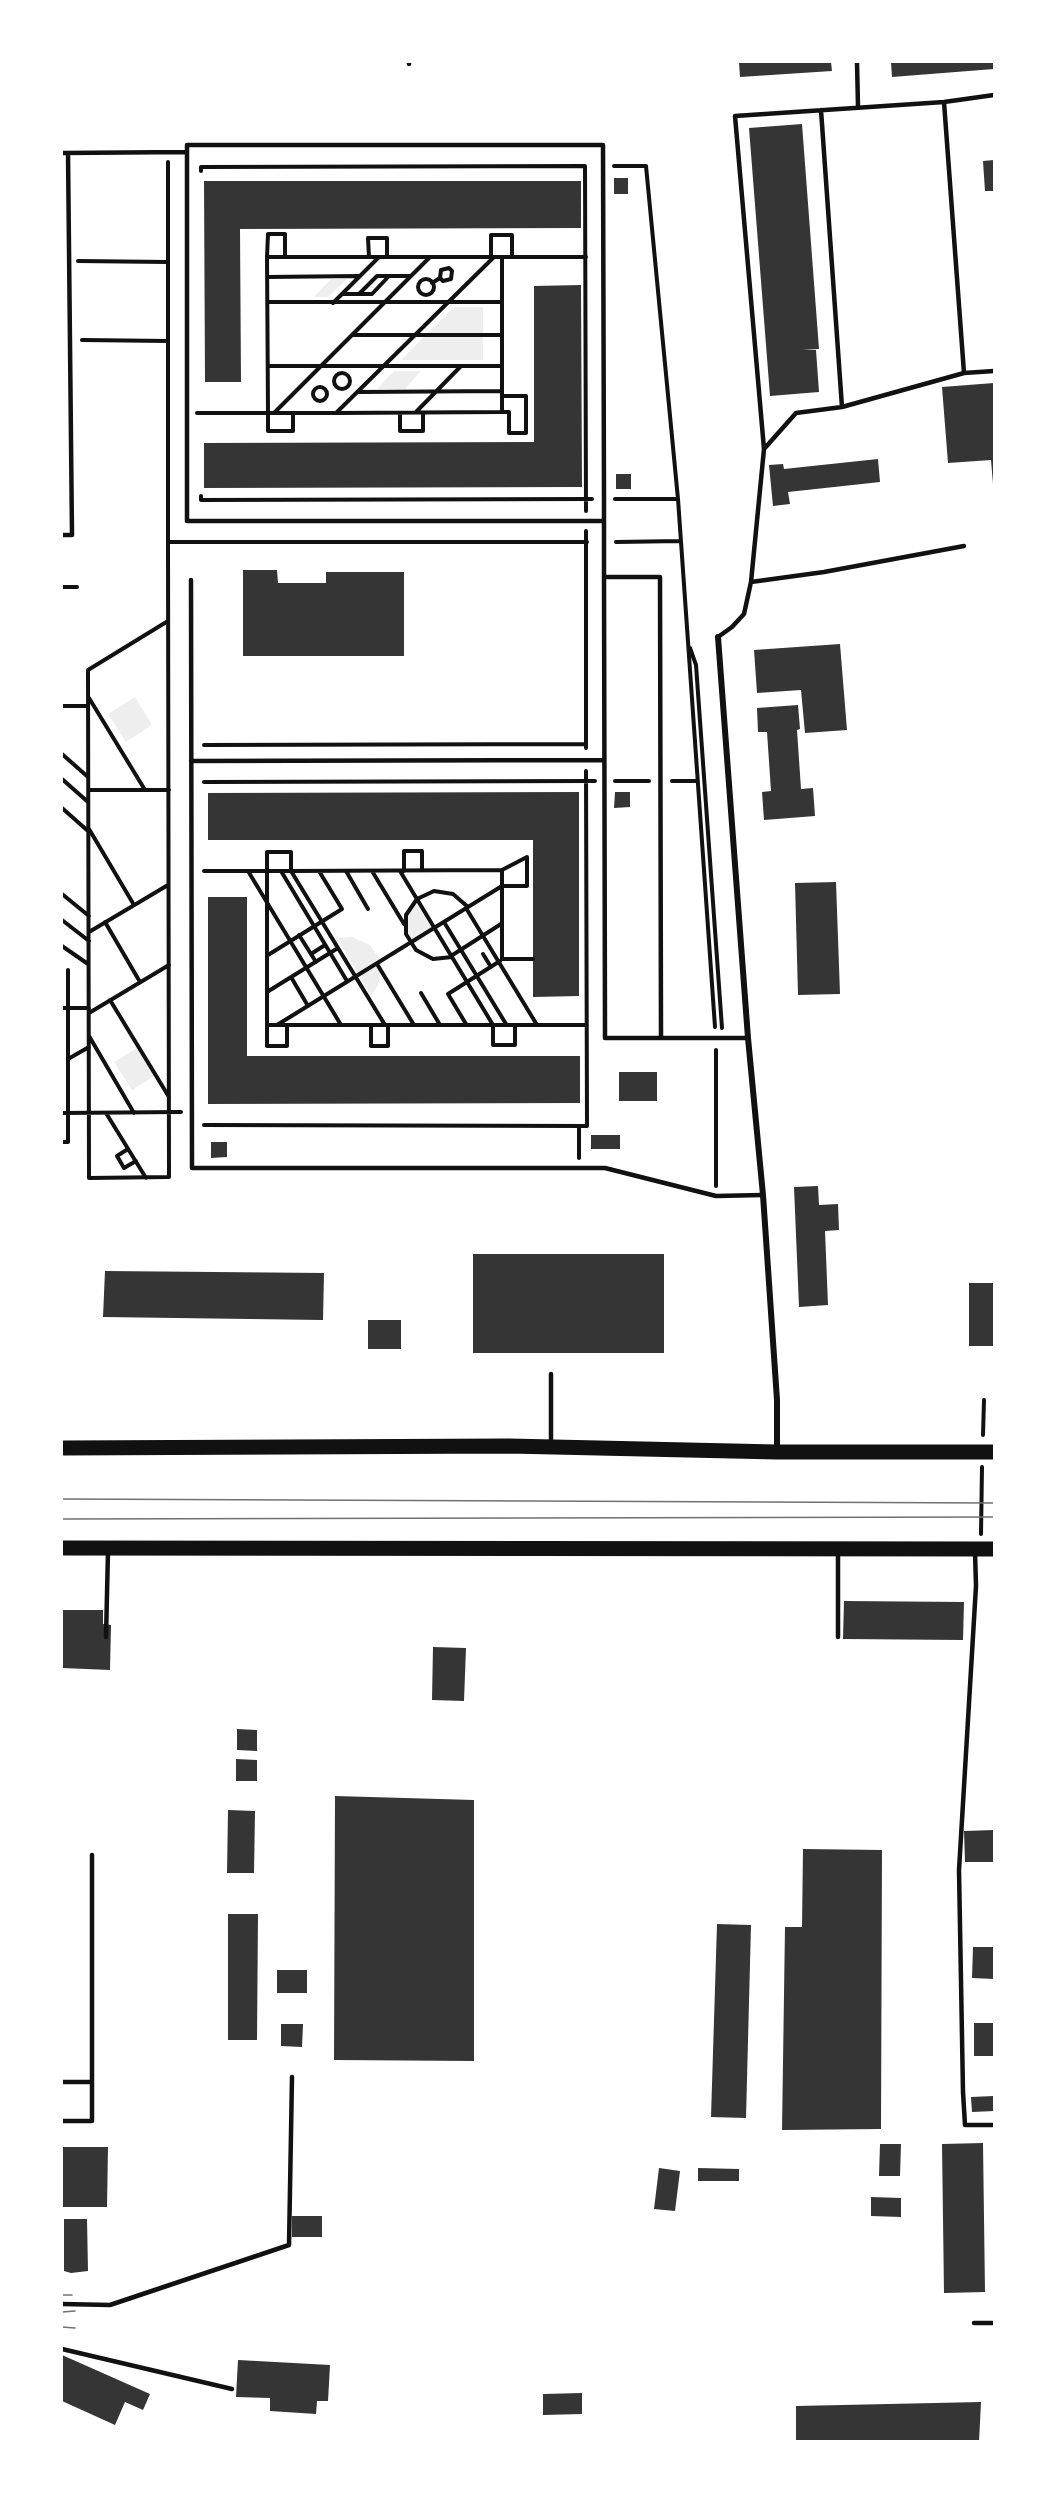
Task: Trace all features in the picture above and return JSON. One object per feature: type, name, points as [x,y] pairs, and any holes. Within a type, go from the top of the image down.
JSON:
[{"type":"main road","points":[[62,1448],[551,1447],[777,1452],[989,1452]]},
{"type":"main road","points":[[62,1548],[983,1549]]},
{"type":"street","points":[[718,636],[748,1038],[763,1195],[777,1400],[777,1452]]},
{"type":"lane","points":[[857,62],[858,107]]},
{"type":"lane","points":[[718,636],[732,627],[744,614],[751,582],[764,449],[735,116],[944,102],[994,95]]},
{"type":"lane","points":[[944,102],[964,373]]},
{"type":"lane","points":[[821,110],[842,407]]},
{"type":"lane","points":[[604,520],[187,521],[187,146],[603,145],[604,499],[604,520],[604,781],[605,1038],[748,1038]]},
{"type":"lane","points":[[62,153],[187,152]]},
{"type":"lane","points":[[62,535],[72,535],[68,153]]},
{"type":"lane","points":[[764,449],[796,413],[842,407],[964,373],[994,371]]},
{"type":"lane","points":[[751,582],[824,572],[964,546]]},
{"type":"lane","points":[[604,577],[660,577],[661,1038]]},
{"type":"lane","points":[[191,580],[192,1168],[605,1168],[716,1196],[763,1195]]},
{"type":"lane","points":[[191,761],[604,760]]},
{"type":"lane","points":[[551,1374],[551,1447]]},
{"type":"lane","points":[[106,1637],[108,1548]]},
{"type":"lane","points":[[983,1549],[976,1586],[959,1870],[963,2092],[965,2125],[994,2125]]},
{"type":"lane","points":[[838,1550],[838,1637]]},
{"type":"lane","points":[[62,2121],[92,2121],[92,1855]]},
{"type":"lane","points":[[62,2304],[110,2305],[289,2245],[292,2077]]},
{"type":"lane","points":[[62,2082],[92,2082]]},
{"type":"lane","points":[[975,2323],[994,2322]]},
{"type":"lane","points":[[62,2349],[232,2389]]},
{"type":"path","points":[[168,152],[169,1178],[89,1178],[88,670],[168,621]]},
{"type":"path","points":[[201,179],[201,167],[585,166],[586,256],[587,1126],[204,1126],[204,1119]]},
{"type":"path","points":[[646,166],[678,499],[716,1038],[716,1196]]},
{"type":"path","points":[[285,257],[285,234],[268,234],[268,431],[293,431],[292,413]]},
{"type":"path","points":[[493,257],[491,235],[512,235],[512,257]]},
{"type":"path","points":[[369,257],[369,238],[387,238],[387,257]]},
{"type":"path","points":[[267,257],[586,256]]},
{"type":"path","points":[[333,303],[378,257]]},
{"type":"path","points":[[274,413],[431,257]]},
{"type":"path","points":[[336,413],[493,257]]},
{"type":"path","points":[[502,257],[502,412]]},
{"type":"path","points":[[69,261],[168,262]]},
{"type":"path","points":[[267,277],[359,276]]},
{"type":"path","points":[[359,294],[377,276],[412,276],[420,282]]},
{"type":"path","points":[[342,294],[372,294],[389,276]]},
{"type":"path","points":[[432,283],[440,278]]},
{"type":"path","points":[[427,295],[418,291],[420,282],[424,279],[432,283],[434,288],[427,295],[427,302]]},
{"type":"path","points":[[268,303],[502,302]]},
{"type":"path","points":[[352,335],[502,335]]},
{"type":"path","points":[[70,340],[168,341]]},
{"type":"path","points":[[268,366],[502,366]]},
{"type":"path","points":[[341,366],[341,374]]},
{"type":"path","points":[[415,412],[462,366]]},
{"type":"path","points":[[335,386],[335,376],[341,374],[349,377],[348,387]]},
{"type":"path","points":[[204,413],[509,412],[509,433],[526,433],[526,396],[436,392],[357,393],[348,387],[339,389],[335,386]]},
{"type":"path","points":[[327,391],[335,386]]},
{"type":"path","points":[[201,401],[201,424]]},
{"type":"path","points":[[400,412],[400,431],[423,431],[423,412]]},
{"type":"path","points":[[201,489],[201,500],[678,499]]},
{"type":"path","points":[[168,542],[681,542]]},
{"type":"path","points":[[62,587],[76,586]]},
{"type":"path","points":[[688,643],[696,665],[722,1038]]},
{"type":"path","points":[[88,697],[145,790]]},
{"type":"path","points":[[62,706],[88,706]]},
{"type":"path","points":[[204,793],[204,744],[586,744]]},
{"type":"path","points":[[62,754],[88,777]]},
{"type":"path","points":[[62,778],[88,802]]},
{"type":"path","points":[[169,782],[698,781]]},
{"type":"path","points":[[89,790],[169,789]]},
{"type":"path","points":[[62,808],[89,830],[134,906]]},
{"type":"path","points":[[422,870],[422,851],[404,851],[402,871],[493,1025],[493,1046],[515,1046],[515,1025]]},
{"type":"path","points":[[287,1026],[287,1046],[267,1046],[267,852],[291,852],[291,871],[386,1025],[388,1046],[371,1046],[372,1025]]},
{"type":"path","points":[[204,871],[502,870],[527,857],[527,886],[502,886],[276,1026]]},
{"type":"path","points":[[204,860],[204,882]]},
{"type":"path","points":[[371,870],[405,926],[410,943],[424,956],[433,959],[451,956],[502,924]]},
{"type":"path","points":[[502,870],[504,959]]},
{"type":"path","points":[[248,871],[341,1025]]},
{"type":"path","points":[[280,871],[347,981]]},
{"type":"path","points":[[267,955],[342,909],[319,871]]},
{"type":"path","points":[[345,871],[368,909]]},
{"type":"path","points":[[89,932],[169,885]]},
{"type":"path","points":[[405,926],[406,915],[417,899],[425,894],[444,891],[462,900],[537,1025]]},
{"type":"path","points":[[62,894],[89,916]]},
{"type":"path","points":[[62,920],[89,942]]},
{"type":"path","points":[[105,922],[140,982]]},
{"type":"path","points":[[444,922],[506,1025]]},
{"type":"path","points":[[299,935],[316,962]]},
{"type":"path","points":[[311,954],[325,945]]},
{"type":"path","points":[[62,946],[89,964]]},
{"type":"path","points":[[267,992],[338,948]]},
{"type":"path","points":[[483,954],[491,967]]},
{"type":"path","points":[[467,1025],[448,994],[504,959],[533,959]]},
{"type":"path","points":[[62,1008],[89,1010],[169,964]]},
{"type":"path","points":[[377,964],[414,1025]]},
{"type":"path","points":[[62,1142],[68,1142],[68,970]]},
{"type":"path","points":[[291,977],[308,1006]]},
{"type":"path","points":[[421,993],[440,1025]]},
{"type":"path","points":[[110,1000],[169,1098]]},
{"type":"path","points":[[267,1025],[587,1025]]},
{"type":"path","points":[[89,1036],[134,1113]]},
{"type":"path","points":[[68,1060],[89,1047]]},
{"type":"path","points":[[62,1113],[169,1113]]},
{"type":"path","points":[[106,1113],[146,1178]]},
{"type":"path","points":[[579,1126],[579,1168]]},
{"type":"path","points":[[128,1149],[117,1156],[124,1168],[136,1161]]},
{"type":"path","points":[[983,1549],[989,1452],[984,1400]]},
{"type":"shaded area","points":[[331,279],[347,279],[328,297],[314,297]]},
{"type":"shaded area","points":[[454,307],[483,307],[483,360],[401,360]]},
{"type":"shaded area","points":[[394,371],[421,371],[405,389],[377,389]]},
{"type":"shaded area","points":[[135,697],[152,725],[126,742],[108,714]]},
{"type":"shaded area","points":[[416,903],[433,931],[413,944],[406,927],[407,917]]},
{"type":"shaded area","points":[[352,937],[370,945],[381,962],[380,982],[371,996],[337,938]]},
{"type":"shaded area","points":[[137,1048],[154,1076],[132,1090],[114,1062]]},
{"type":"building","points":[[739,62],[831,62],[832,71],[740,77]]},
{"type":"building","points":[[891,62],[994,62],[994,69],[892,77]]},
{"type":"building","points":[[802,124],[819,349],[802,350],[816,350],[819,392],[770,396],[749,128]]},
{"type":"building","points":[[994,160],[994,191],[985,191],[983,161]]},
{"type":"building","points":[[614,178],[628,178],[628,194],[614,194]]},
{"type":"building","points":[[204,181],[581,181],[581,228],[240,229],[241,382],[205,382]]},
{"type":"building","points":[[581,285],[582,487],[204,488],[204,443],[534,442],[534,286]]},
{"type":"building","points":[[994,383],[993,484],[991,460],[948,463],[942,387]]},
{"type":"building","points":[[878,459],[880,482],[788,492],[790,504],[773,506],[769,465],[783,464],[784,469]]},
{"type":"building","points":[[616,474],[631,474],[631,489],[616,489]]},
{"type":"building","points":[[243,570],[277,570],[278,583],[326,583],[326,572],[404,572],[404,656],[243,656]]},
{"type":"building","points":[[840,644],[847,730],[805,733],[801,690],[757,693],[754,650]]},
{"type":"building","points":[[798,705],[800,729],[797,730],[801,789],[813,788],[815,816],[764,820],[762,792],[771,791],[767,732],[758,732],[757,708]]},
{"type":"building","points":[[579,792],[579,996],[533,997],[533,840],[208,840],[208,793]]},
{"type":"building","points":[[615,792],[630,792],[630,807],[614,808]]},
{"type":"building","points":[[836,882],[840,994],[798,995],[795,883]]},
{"type":"building","points":[[208,897],[247,897],[247,1056],[580,1056],[580,1103],[208,1104]]},
{"type":"building","points":[[619,1072],[657,1072],[657,1101],[619,1101]]},
{"type":"building","points":[[591,1135],[620,1135],[620,1149],[591,1149]]},
{"type":"building","points":[[211,1142],[227,1142],[227,1157],[211,1158]]},
{"type":"building","points":[[818,1186],[819,1205],[838,1204],[839,1230],[825,1231],[828,1305],[799,1307],[794,1187]]},
{"type":"building","points":[[473,1254],[664,1254],[664,1353],[473,1353]]},
{"type":"building","points":[[105,1271],[324,1273],[323,1320],[103,1317]]},
{"type":"building","points":[[969,1283],[994,1283],[994,1346],[969,1346]]},
{"type":"building","points":[[368,1320],[401,1320],[401,1349],[368,1349]]},
{"type":"building","points":[[844,1601],[964,1602],[963,1640],[843,1639]]},
{"type":"building","points":[[62,1610],[103,1610],[103,1624],[111,1625],[110,1670],[62,1668]]},
{"type":"building","points":[[433,1647],[466,1648],[464,1701],[432,1700]]},
{"type":"building","points":[[237,1729],[257,1730],[257,1751],[237,1750]]},
{"type":"building","points":[[236,1759],[257,1760],[257,1781],[236,1781]]},
{"type":"building","points":[[335,1796],[474,1800],[474,2061],[334,2060]]},
{"type":"building","points":[[228,1810],[255,1811],[254,1873],[227,1873]]},
{"type":"building","points":[[994,1830],[994,1862],[965,1862],[964,1831]]},
{"type":"building","points":[[803,1849],[882,1850],[881,2129],[782,2130],[785,1927],[802,1927]]},
{"type":"building","points":[[228,1914],[258,1914],[257,2040],[228,2040]]},
{"type":"building","points":[[717,1924],[751,1925],[746,2118],[711,2117]]},
{"type":"building","points":[[973,1947],[994,1947],[994,1979],[972,1978]]},
{"type":"building","points":[[277,1970],[307,1970],[307,1993],[277,1993]]},
{"type":"building","points":[[974,2023],[994,2023],[994,2056],[974,2056]]},
{"type":"building","points":[[281,2024],[303,2024],[302,2047],[281,2046]]},
{"type":"building","points":[[994,2096],[994,2111],[972,2112],[971,2097]]},
{"type":"building","points":[[983,2143],[985,2292],[944,2293],[942,2144]]},
{"type":"building","points":[[880,2144],[901,2144],[900,2176],[879,2176]]},
{"type":"building","points":[[62,2147],[108,2147],[107,2207],[62,2207]]},
{"type":"building","points":[[659,2168],[680,2171],[675,2211],[654,2209]]},
{"type":"building","points":[[698,2168],[739,2169],[739,2181],[698,2181]]},
{"type":"building","points":[[871,2197],[901,2198],[901,2217],[871,2216]]},
{"type":"building","points":[[292,2216],[322,2216],[322,2237],[292,2237]]},
{"type":"building","points":[[64,2219],[87,2219],[88,2271],[71,2273],[64,2271]]},
{"type":"building","points":[[62,2355],[150,2394],[143,2410],[125,2402],[115,2425],[62,2401]]},
{"type":"building","points":[[238,2360],[330,2365],[328,2401],[317,2401],[316,2414],[270,2411],[270,2398],[236,2397]]},
{"type":"building","points":[[582,2393],[582,2414],[543,2415],[543,2394]]},
{"type":"building","points":[[981,2402],[979,2442],[796,2442],[796,2406]]},
{"type":"tram line","points":[[62,1499],[994,1503]]},
{"type":"tram line","points":[[62,1519],[994,1517]]},
{"type":"tram line","points":[[62,2295],[72,2295]]},
{"type":"tram line","points":[[62,2312],[75,2311]]},
{"type":"tram line","points":[[62,2327],[75,2328]]}]
